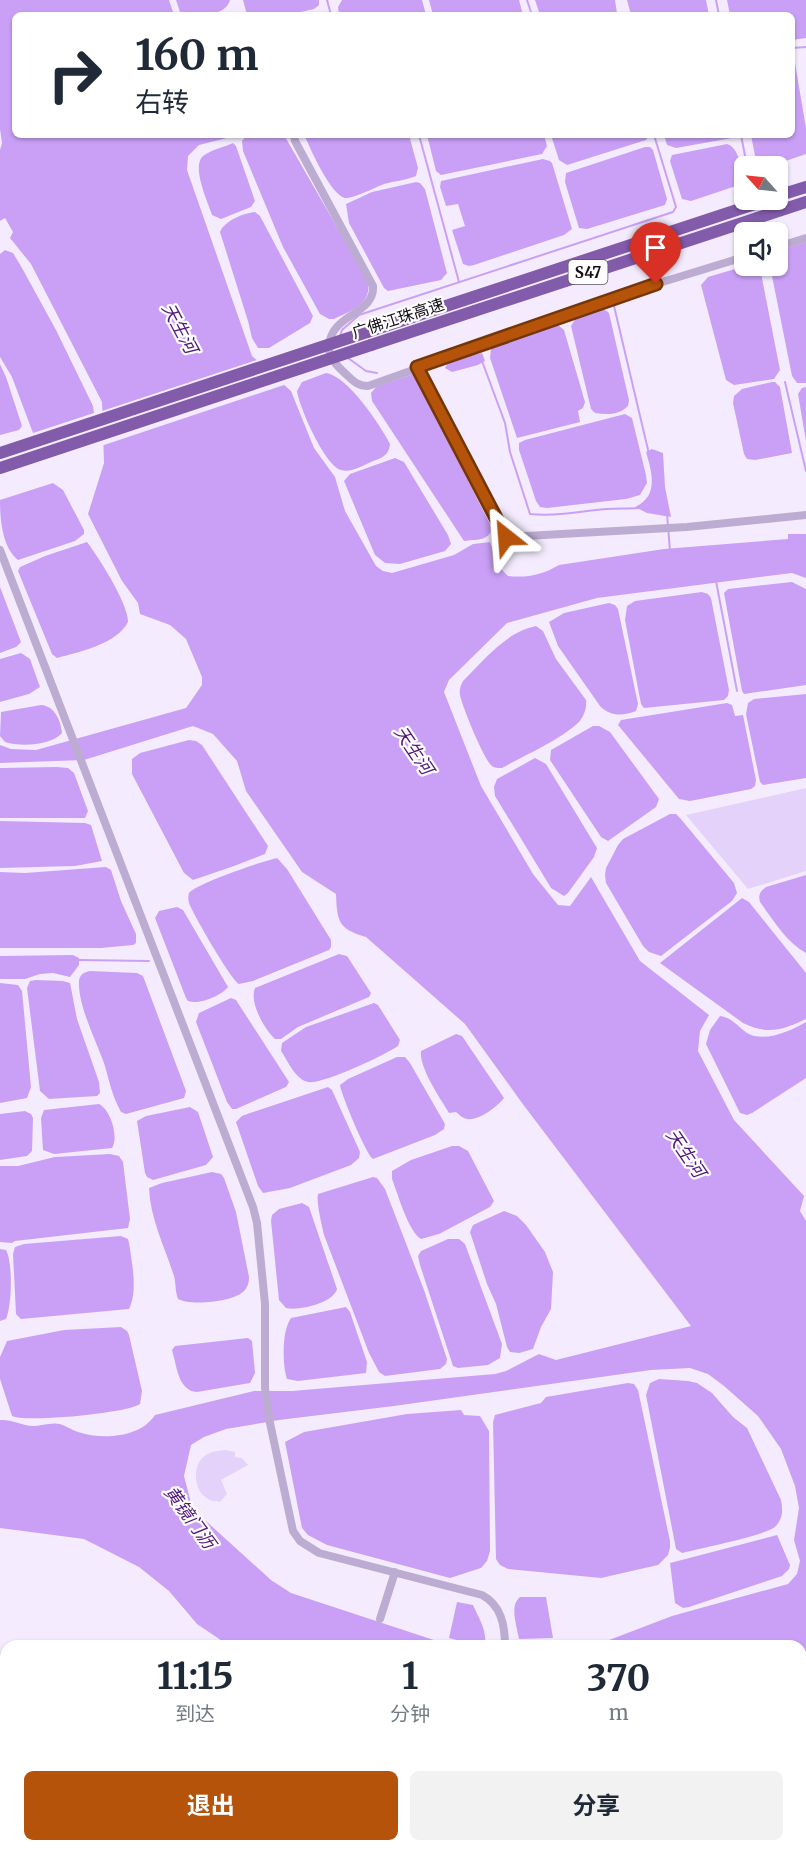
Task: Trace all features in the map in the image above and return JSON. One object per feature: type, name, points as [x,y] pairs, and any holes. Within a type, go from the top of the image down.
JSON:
[{"type":"highway","points":[[788,193],[806,187]]},
{"type":"highway","name":"广佛江珠高速","points":[[0,453],[806,202]]},
{"type":"highway","name":"广佛江珠高速","points":[[0,468],[739,210]]},
{"type":"street","points":[[294,138],[373,286],[374,293],[366,305],[339,323],[329,340],[329,351],[333,361],[361,386],[368,386],[656,284],[734,260]]},
{"type":"street","points":[[788,244],[806,238]]},
{"type":"street","points":[[417,367],[506,537],[687,526],[806,515]]},
{"type":"street","points":[[0,550],[253,1207],[257,1223],[265,1304],[265,1388],[270,1424],[293,1531],[300,1541],[320,1553],[472,1591],[491,1600],[501,1617],[504,1640]]},
{"type":"street","points":[[380,1618],[395,1572]]},
{"type":"shaded area","points":[[806,788],[806,871],[748,889],[686,815]]},
{"type":"shaded area","points":[[225,1450],[235,1452],[235,1457],[242,1458],[248,1465],[221,1480],[227,1494],[220,1502],[212,1501],[200,1491],[196,1471],[201,1459],[206,1455]]},
{"type":"water","points":[[0,0],[169,0],[173,12],[12,12],[12,138],[227,138],[199,145],[188,156],[187,170],[252,356],[291,391],[314,448],[335,477],[345,511],[376,566],[383,571],[392,573],[454,555],[473,544],[490,542],[498,566],[508,576],[522,577],[547,571],[559,565],[664,549],[788,539],[788,534],[806,534],[806,578],[792,573],[597,598],[507,623],[449,680],[444,692],[481,786],[533,874],[558,905],[570,906],[591,877],[640,961],[709,1015],[700,1031],[698,1051],[734,1120],[804,1196],[800,1211],[806,1221],[806,1640],[609,1640],[672,1616],[788,1584],[797,1574],[800,1561],[794,1540],[799,1508],[795,1486],[781,1449],[758,1416],[708,1374],[690,1368],[651,1370],[279,1420],[226,1429],[204,1437],[191,1445],[184,1476],[191,1503],[196,1512],[271,1580],[291,1593],[434,1640],[221,1640],[197,1624],[169,1591],[139,1567],[84,1539],[0,1528],[0,1420],[32,1426],[57,1424],[88,1435],[120,1435],[140,1428],[155,1415],[254,1391],[292,1391],[495,1374],[506,1371],[539,1354],[556,1360],[691,1326],[465,1024],[366,937],[344,927],[337,911],[336,894],[302,872],[246,791],[237,761],[213,734],[193,726],[84,760],[0,763],[0,745],[11,749],[36,750],[186,708],[202,685],[202,677],[186,639],[170,625],[140,614],[138,603],[122,581],[88,514],[104,463],[102,402],[31,264],[10,238],[13,232],[5,218],[0,221],[0,150],[2,143],[0,129]]},
{"type":"water","points":[[176,0],[230,0],[227,6],[218,12],[180,12]]},
{"type":"water","points":[[243,0],[319,0],[319,5],[314,9],[300,12],[246,12]]},
{"type":"water","points":[[342,0],[422,0],[425,12],[339,12],[338,7]]},
{"type":"water","points":[[429,0],[519,0],[522,12],[432,12]]},
{"type":"water","points":[[535,0],[615,0],[617,12],[539,12]]},
{"type":"water","points":[[627,0],[706,0],[708,12],[630,12]]},
{"type":"water","points":[[727,0],[806,0],[806,38],[795,40],[795,12],[729,12]]},
{"type":"water","points":[[795,63],[806,128],[806,154],[788,160],[788,156],[755,156],[752,138],[795,138]]},
{"type":"water","points":[[244,138],[286,138],[368,281],[364,301],[354,309],[334,319],[320,314],[283,247],[243,151],[242,141]]},
{"type":"water","points":[[306,138],[410,138],[418,168],[416,176],[409,179],[384,184],[359,195],[345,198],[334,189],[316,161]]},
{"type":"water","points":[[428,138],[545,138],[547,146],[542,154],[441,175],[436,171]]},
{"type":"water","points":[[552,138],[647,138],[567,165],[559,160]]},
{"type":"water","points":[[665,138],[732,138],[676,148],[667,145]]},
{"type":"water","points":[[233,143],[255,201],[251,207],[221,219],[212,215],[204,194],[199,168],[200,161],[206,154]]},
{"type":"water","points":[[727,144],[731,146],[738,156],[734,156],[734,187],[691,201],[682,199],[670,161],[672,155]]},
{"type":"water","points":[[645,147],[653,150],[667,199],[665,205],[587,229],[579,228],[565,182],[566,173]]},
{"type":"water","points":[[543,159],[552,163],[572,229],[564,235],[474,265],[463,264],[452,230],[465,226],[458,204],[446,206],[440,187],[441,181]]},
{"type":"water","points":[[416,182],[425,189],[447,273],[441,280],[388,291],[384,288],[349,223],[346,204],[372,192]]},
{"type":"water","points":[[255,212],[260,216],[313,316],[310,323],[269,348],[258,348],[252,338],[220,232],[235,218]]},
{"type":"water","points":[[806,242],[806,383],[797,383],[792,376],[772,276],[788,276],[788,248]]},
{"type":"water","points":[[5,250],[13,253],[56,330],[93,406],[94,413],[33,433],[12,377],[0,357],[0,254]]},
{"type":"water","points":[[734,269],[734,276],[762,276],[780,370],[774,379],[734,385],[726,380],[701,285],[708,277]]},
{"type":"water","points":[[604,309],[609,313],[629,400],[625,409],[613,414],[595,413],[591,409],[571,326],[576,318]]},
{"type":"water","points":[[558,325],[564,330],[585,402],[583,408],[578,411],[580,422],[517,438],[490,358],[491,349],[497,344]]},
{"type":"water","points":[[482,353],[485,361],[478,365],[452,372],[445,368],[449,361]]},
{"type":"water","points":[[0,364],[22,426],[19,430],[0,435]]},
{"type":"water","points":[[326,373],[344,383],[379,425],[390,444],[384,456],[349,471],[341,470],[328,458],[308,422],[297,391],[302,382]]},
{"type":"water","points":[[414,374],[492,528],[485,538],[464,541],[372,401],[371,393],[376,387]]},
{"type":"water","points":[[772,382],[780,387],[792,453],[755,460],[747,459],[733,403],[734,396],[742,389]]},
{"type":"water","points":[[806,387],[806,441],[798,394],[802,388]]},
{"type":"water","points":[[625,414],[632,418],[646,475],[647,483],[640,495],[626,499],[540,507],[519,450],[519,443]]},
{"type":"water","points":[[652,449],[663,453],[665,487],[671,517],[647,513],[635,507],[648,497],[651,490],[652,483],[646,452]]},
{"type":"water","points":[[395,458],[404,462],[448,535],[451,544],[445,551],[400,564],[385,563],[375,555],[344,481],[350,474]]},
{"type":"water","points":[[53,483],[63,490],[84,534],[75,541],[18,560],[8,548],[5,540],[1,524],[0,500]]},
{"type":"water","points":[[87,542],[124,604],[128,622],[123,630],[107,641],[57,658],[52,654],[18,571],[20,567],[45,556]]},
{"type":"water","points":[[792,582],[806,589],[806,685],[744,694],[724,593],[728,589]]},
{"type":"water","points":[[0,587],[21,642],[16,647],[0,653]]},
{"type":"water","points":[[702,592],[711,598],[729,690],[728,696],[724,700],[644,708],[641,704],[625,620],[627,606],[635,601]]},
{"type":"water","points":[[609,603],[618,609],[638,704],[636,711],[622,715],[608,712],[600,706],[558,646],[549,622],[564,613]]},
{"type":"water","points":[[536,626],[543,631],[556,659],[586,700],[585,712],[579,722],[562,735],[502,768],[496,768],[488,762],[474,732],[462,701],[460,687],[463,681],[496,648],[515,634]]},
{"type":"water","points":[[21,653],[30,659],[40,687],[29,694],[0,702],[0,659]]},
{"type":"water","points":[[806,694],[806,778],[763,785],[760,782],[746,714],[748,703],[754,699]]},
{"type":"water","points":[[727,703],[732,705],[735,716],[743,715],[756,780],[755,786],[751,789],[690,801],[679,799],[618,725],[621,720]]},
{"type":"water","points":[[41,705],[54,711],[62,733],[43,743],[19,745],[5,742],[0,736],[1,712]]},
{"type":"water","points":[[593,726],[599,726],[610,732],[659,799],[656,807],[608,841],[601,837],[550,760],[551,750]]},
{"type":"water","points":[[189,740],[202,745],[268,846],[265,854],[193,880],[184,873],[132,774],[132,759],[140,753]]},
{"type":"water","points":[[535,758],[546,764],[597,848],[594,857],[564,896],[551,888],[495,796],[494,787],[497,779]]},
{"type":"water","points":[[0,768],[68,768],[74,773],[88,811],[85,818],[0,818]]},
{"type":"water","points":[[670,814],[676,814],[680,818],[734,883],[737,893],[732,901],[661,956],[649,952],[643,946],[606,883],[605,875],[606,868],[623,839]]},
{"type":"water","points":[[0,821],[91,825],[102,861],[75,866],[0,868]]},
{"type":"water","points":[[277,858],[287,869],[331,940],[331,947],[329,950],[253,981],[239,984],[221,960],[197,920],[189,903],[189,893],[216,879]]},
{"type":"water","points":[[106,867],[111,870],[121,901],[136,934],[136,943],[101,948],[0,948],[0,872],[25,873]]},
{"type":"water","points":[[806,875],[806,953],[792,943],[781,930],[760,902],[759,897],[766,887]]},
{"type":"water","points":[[742,898],[749,902],[806,973],[806,1019],[775,1030],[752,1027],[743,1023],[660,963]]},
{"type":"water","points":[[177,907],[183,910],[228,987],[210,999],[198,1002],[188,1001],[155,918],[159,911]]},
{"type":"water","points":[[339,954],[347,956],[371,993],[369,997],[298,1027],[281,1039],[275,1039],[266,1029],[256,1008],[255,988]]},
{"type":"water","points":[[73,955],[79,958],[79,965],[70,977],[53,973],[25,979],[0,979],[0,956]]},
{"type":"water","points":[[90,971],[137,973],[143,976],[186,1091],[184,1098],[126,1114],[121,1112],[81,1001],[79,980],[82,974]]},
{"type":"water","points":[[30,981],[70,983],[77,1019],[99,1082],[100,1093],[97,1096],[49,1099],[40,1091],[27,988]]},
{"type":"water","points":[[0,983],[18,985],[22,991],[31,1087],[27,1098],[0,1103]]},
{"type":"water","points":[[231,998],[236,1000],[289,1082],[286,1087],[236,1109],[232,1109],[227,1102],[196,1022],[199,1013]]},
{"type":"water","points":[[374,1003],[378,1005],[400,1040],[398,1046],[368,1062],[326,1079],[308,1082],[296,1074],[281,1051],[282,1043],[306,1027]]},
{"type":"water","points":[[720,1016],[732,1020],[747,1033],[761,1037],[785,1032],[806,1022],[806,1078],[752,1113],[747,1115],[740,1113],[706,1044],[710,1030]]},
{"type":"water","points":[[456,1034],[462,1036],[504,1098],[492,1109],[474,1119],[464,1118],[456,1112],[449,1113],[431,1083],[421,1058],[421,1051]]},
{"type":"water","points":[[397,1057],[405,1057],[410,1063],[445,1124],[444,1129],[435,1135],[373,1159],[354,1123],[340,1085],[348,1079]]},
{"type":"water","points":[[328,1087],[332,1090],[360,1152],[359,1158],[351,1165],[290,1188],[263,1193],[258,1186],[236,1122],[242,1116]]},
{"type":"water","points":[[99,1104],[107,1112],[113,1124],[115,1138],[112,1148],[54,1154],[43,1150],[41,1118],[44,1110]]},
{"type":"water","points":[[190,1107],[198,1112],[213,1157],[206,1165],[153,1180],[147,1177],[137,1121],[146,1116]]},
{"type":"water","points":[[25,1111],[33,1118],[32,1151],[27,1156],[0,1160],[0,1114]]},
{"type":"water","points":[[452,1146],[459,1146],[468,1151],[494,1201],[490,1207],[439,1234],[421,1239],[416,1235],[404,1212],[392,1179],[392,1171],[411,1160]]},
{"type":"water","points":[[110,1154],[119,1156],[123,1162],[130,1219],[128,1228],[12,1243],[0,1242],[0,1166],[18,1166],[55,1157]]},
{"type":"water","points":[[212,1172],[221,1174],[224,1178],[236,1212],[249,1277],[248,1283],[244,1291],[231,1298],[212,1302],[184,1301],[178,1299],[177,1296],[174,1276],[152,1210],[149,1188]]},
{"type":"water","points":[[373,1177],[377,1178],[385,1189],[424,1290],[447,1359],[446,1364],[440,1369],[385,1376],[379,1372],[369,1353],[324,1235],[318,1208],[318,1194]]},
{"type":"water","points":[[302,1203],[309,1207],[337,1289],[323,1302],[292,1309],[286,1308],[279,1300],[271,1221],[272,1215],[279,1209]]},
{"type":"water","points":[[504,1211],[517,1216],[526,1225],[545,1252],[553,1272],[551,1309],[533,1349],[519,1353],[510,1352],[507,1347],[496,1304],[470,1232],[473,1225]]},
{"type":"water","points":[[121,1236],[128,1239],[133,1268],[134,1285],[129,1309],[21,1319],[16,1314],[13,1254],[15,1247],[24,1244]]},
{"type":"water","points":[[448,1239],[459,1239],[465,1244],[502,1344],[500,1358],[488,1365],[458,1368],[453,1366],[420,1265],[418,1256],[421,1251]]},
{"type":"water","points":[[0,1249],[6,1250],[8,1256],[11,1284],[8,1313],[6,1319],[0,1321]]},
{"type":"water","points":[[346,1307],[350,1312],[367,1362],[366,1373],[298,1381],[287,1379],[284,1347],[286,1330],[291,1318]]},
{"type":"water","points":[[121,1327],[129,1335],[142,1391],[140,1404],[117,1411],[76,1416],[21,1418],[12,1416],[0,1379],[0,1357],[7,1341],[64,1330]]},
{"type":"water","points":[[248,1338],[252,1341],[255,1373],[250,1383],[197,1392],[186,1388],[178,1372],[172,1350],[175,1346]]},
{"type":"water","points":[[659,1379],[697,1383],[712,1393],[733,1417],[747,1428],[781,1500],[782,1514],[776,1526],[748,1537],[682,1553],[676,1549],[646,1395],[650,1383]]},
{"type":"water","points":[[628,1383],[634,1384],[638,1390],[670,1541],[668,1555],[658,1565],[601,1578],[508,1569],[500,1565],[496,1559],[493,1422],[495,1415],[541,1403],[546,1397]]},
{"type":"water","points":[[461,1410],[464,1415],[480,1416],[489,1431],[490,1551],[487,1561],[481,1568],[450,1578],[327,1545],[308,1535],[302,1528],[285,1442],[304,1432],[407,1414]]},
{"type":"water","points":[[777,1535],[790,1565],[782,1576],[689,1607],[683,1608],[675,1603],[670,1563]]},
{"type":"water","points":[[520,1597],[546,1597],[553,1638],[519,1639],[514,1611]]},
{"type":"water","points":[[457,1602],[473,1605],[484,1629],[485,1640],[449,1638]]},
{"type":"pier","points":[[260,359],[287,384],[101,446],[99,412]]},
{"type":"waterway","points":[[327,0],[330,12]]},
{"type":"waterway","points":[[527,0],[531,12]]},
{"type":"waterway","points":[[716,0],[718,12]]},
{"type":"waterway","points":[[795,48],[806,47]]},
{"type":"waterway","points":[[420,138],[459,282]]},
{"type":"waterway","points":[[340,336],[342,330],[359,315],[673,212],[676,207],[655,138]]},
{"type":"waterway","points":[[742,138],[745,156]]},
{"type":"waterway","points":[[614,306],[649,454]]},
{"type":"waterway","points":[[348,358],[366,371],[377,373]]},
{"type":"waterway","points":[[482,361],[505,423],[510,452],[530,514],[639,508]]},
{"type":"waterway","points":[[785,382],[806,471]]},
{"type":"waterway","points":[[667,514],[670,551]]},
{"type":"waterway","points":[[716,581],[737,691]]},
{"type":"waterway","points":[[79,960],[149,961]]},
{"type":"route","points":[[506,537],[417,367],[656,284]]},
{"type":"water label","name":"天生河","points":[[180,328]]},
{"type":"water label","name":"天生河","points":[[414,750]]},
{"type":"water label","name":"天生河","points":[[686,1153]]},
{"type":"water label","name":"黄镜门沥","points":[[190,1517]]}]
